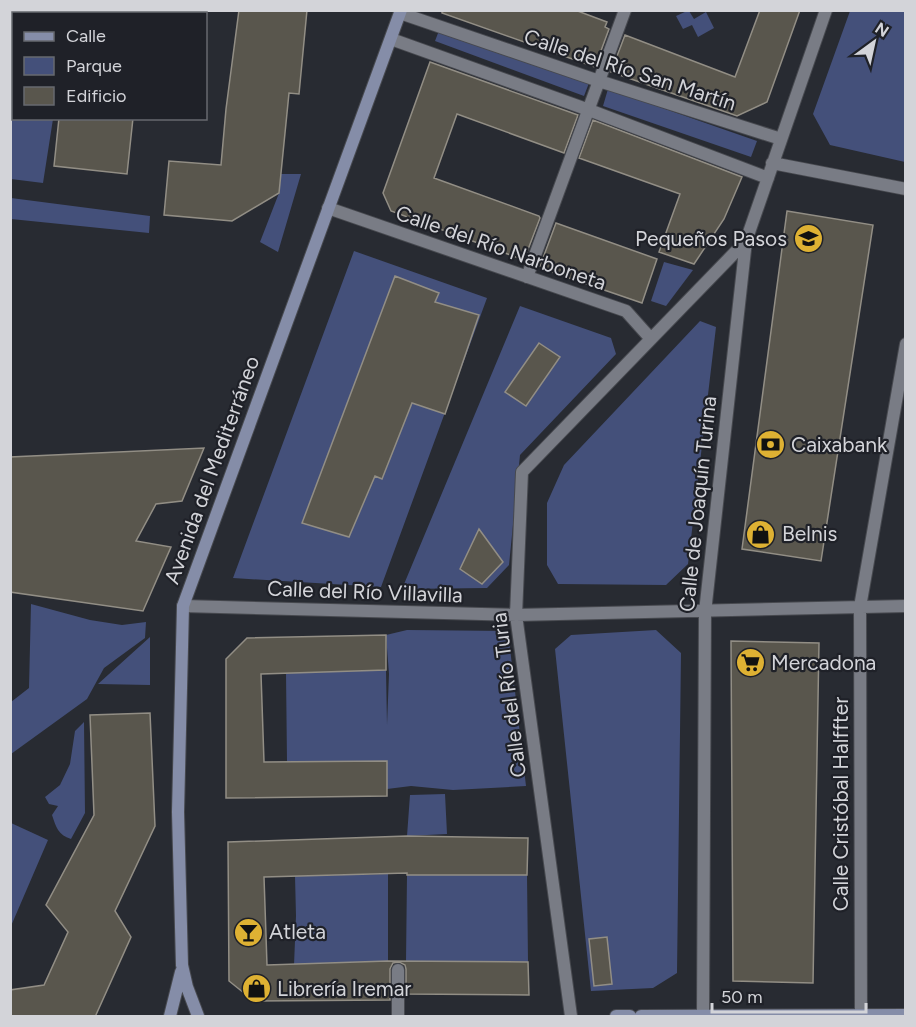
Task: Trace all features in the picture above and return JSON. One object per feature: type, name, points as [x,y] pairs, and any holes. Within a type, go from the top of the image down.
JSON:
[{"type":"street","points":[[10,18],[12,10]]},
{"type":"street","points":[[527,277],[625,10]]},
{"type":"street","name":"Calle de Joaquín Turina","points":[[703,1016],[705,612],[746,241],[826,10]]},
{"type":"street","name":"Calle del Río San Martín","points":[[400,12],[599,81],[781,139]]},
{"type":"street","name":"Avenida del Mediterráneo","points":[[182,965],[178,812],[183,606],[400,12]]},
{"type":"street","points":[[391,39],[589,110],[768,178]]},
{"type":"street","points":[[772,163],[906,189]]},
{"type":"street","name":"Calle del Río Narboneta","points":[[328,208],[626,311],[651,339]]},
{"type":"street","name":"Calle del Río Turia","points":[[572,1017],[516,615],[522,472],[746,241]]},
{"type":"street","name":"Calle Cristóbal Halffter","points":[[861,1015],[860,607],[906,344]]},
{"type":"street","name":"Calle del Río Villavilla","points":[[183,606],[516,615],[906,606]]},
{"type":"street","points":[[170,1017],[182,965]]},
{"type":"street","points":[[182,965],[198,1017]]},
{"type":"street","points":[[398,970],[398,1017]]},
{"type":"street","points":[[641,1017],[906,1015]]},
{"type":"street","points":[[616,1017],[630,1017]]},
{"type":"green space","points":[[22,10],[143,10],[144,12],[21,12]]},
{"type":"green space","points":[[687,11],[694,19],[706,12],[714,28],[698,37],[692,25],[683,29],[676,16]]},
{"type":"green space","points":[[850,11],[905,11],[905,162],[830,145],[813,114]]},
{"type":"green space","points":[[440,28],[589,83],[584,96],[435,41]]},
{"type":"green space","points":[[12,59],[12,120],[53,120],[43,183],[11,179]]},
{"type":"green space","points":[[608,89],[757,141],[751,157],[603,106]]},
{"type":"green space","points":[[281,174],[301,174],[278,252],[260,242],[279,193]]},
{"type":"green space","points":[[11,198],[150,216],[149,233],[11,219]]},
{"type":"green space","points":[[354,251],[487,298],[381,587],[233,578]]},
{"type":"green space","points":[[664,262],[693,270],[666,306],[651,301]]},
{"type":"green space","points":[[520,306],[611,338],[616,354],[520,455],[509,565],[487,588],[402,589]]},
{"type":"green space","points":[[700,321],[716,327],[688,564],[666,585],[558,584],[547,565],[547,503],[564,465]]},
{"type":"green space","points":[[31,604],[90,620],[122,625],[146,622],[145,638],[104,668],[87,699],[11,754],[11,702],[29,688]]},
{"type":"green space","points":[[407,630],[508,631],[526,786],[453,790],[411,786],[387,789],[387,761],[287,762],[286,673],[386,670],[387,725],[389,674],[386,635]]},
{"type":"green space","points":[[656,630],[681,653],[677,973],[653,988],[591,991],[555,649],[571,635]]},
{"type":"green space","points":[[150,637],[150,685],[98,684]]},
{"type":"green space","points":[[84,722],[85,813],[71,839],[60,833],[55,823],[52,815],[58,806],[49,804],[45,797],[60,785],[70,764],[75,731]]},
{"type":"green space","points":[[445,794],[447,834],[407,836],[410,795]]},
{"type":"green space","points":[[11,823],[48,840],[11,926]]},
{"type":"green space","points":[[388,874],[388,961],[294,965],[295,876]]},
{"type":"green space","points":[[407,875],[527,875],[528,962],[406,961]]},
{"type":"building","points":[[239,10],[307,10],[299,94],[289,93],[279,193],[232,221],[164,215],[169,161],[221,165]]},
{"type":"building","points":[[442,10],[575,10],[607,22],[605,27],[609,29],[595,67],[442,13]]},
{"type":"building","points":[[760,10],[800,10],[767,102],[737,116],[611,72],[625,35],[735,77]]},
{"type":"building","points":[[430,62],[578,115],[564,153],[457,114],[434,178],[539,216],[524,260],[391,211],[383,193]]},
{"type":"building","points":[[59,120],[133,120],[127,174],[54,166]]},
{"type":"building","points":[[593,120],[742,177],[724,219],[694,264],[659,252],[680,194],[579,158]]},
{"type":"building","points":[[787,211],[873,225],[821,561],[742,549]]},
{"type":"building","points":[[556,223],[657,259],[642,303],[543,269],[544,267],[540,266]]},
{"type":"building","points":[[395,276],[439,293],[435,302],[479,315],[445,414],[412,403],[382,479],[375,476],[349,537],[302,523]]},
{"type":"building","points":[[539,343],[560,357],[526,406],[505,392]]},
{"type":"building","points":[[204,448],[182,501],[156,504],[136,541],[171,547],[143,611],[10,592],[10,457]]},
{"type":"building","points":[[479,529],[503,562],[482,584],[460,569]]},
{"type":"building","points":[[386,635],[386,670],[261,674],[264,762],[387,761],[387,796],[226,798],[226,659],[247,638]]},
{"type":"building","points":[[731,641],[819,643],[813,983],[733,981]]},
{"type":"building","points":[[150,713],[155,826],[115,911],[131,937],[95,1017],[10,1017],[10,990],[44,985],[68,932],[46,905],[94,815],[90,715]]},
{"type":"building","points":[[407,836],[528,838],[527,875],[407,875],[407,873],[264,877],[267,965],[388,961],[528,962],[529,995],[406,994],[406,969],[405,965],[399,962],[393,963],[390,969],[390,1000],[254,1001],[229,981],[228,842]]},
{"type":"building","points":[[607,937],[612,984],[594,986],[589,939]]},
{"type":"place","name":"Pequeños Pasos","points":[[808,239]]},
{"type":"place","name":"Caixabank","points":[[770,445]]},
{"type":"place","name":"Belnis","points":[[761,534]]},
{"type":"place","name":"Mercadona","points":[[750,663]]},
{"type":"place","name":"Atleta","points":[[248,932]]},
{"type":"place","name":"Librería Iremar","points":[[256,989]]}]
